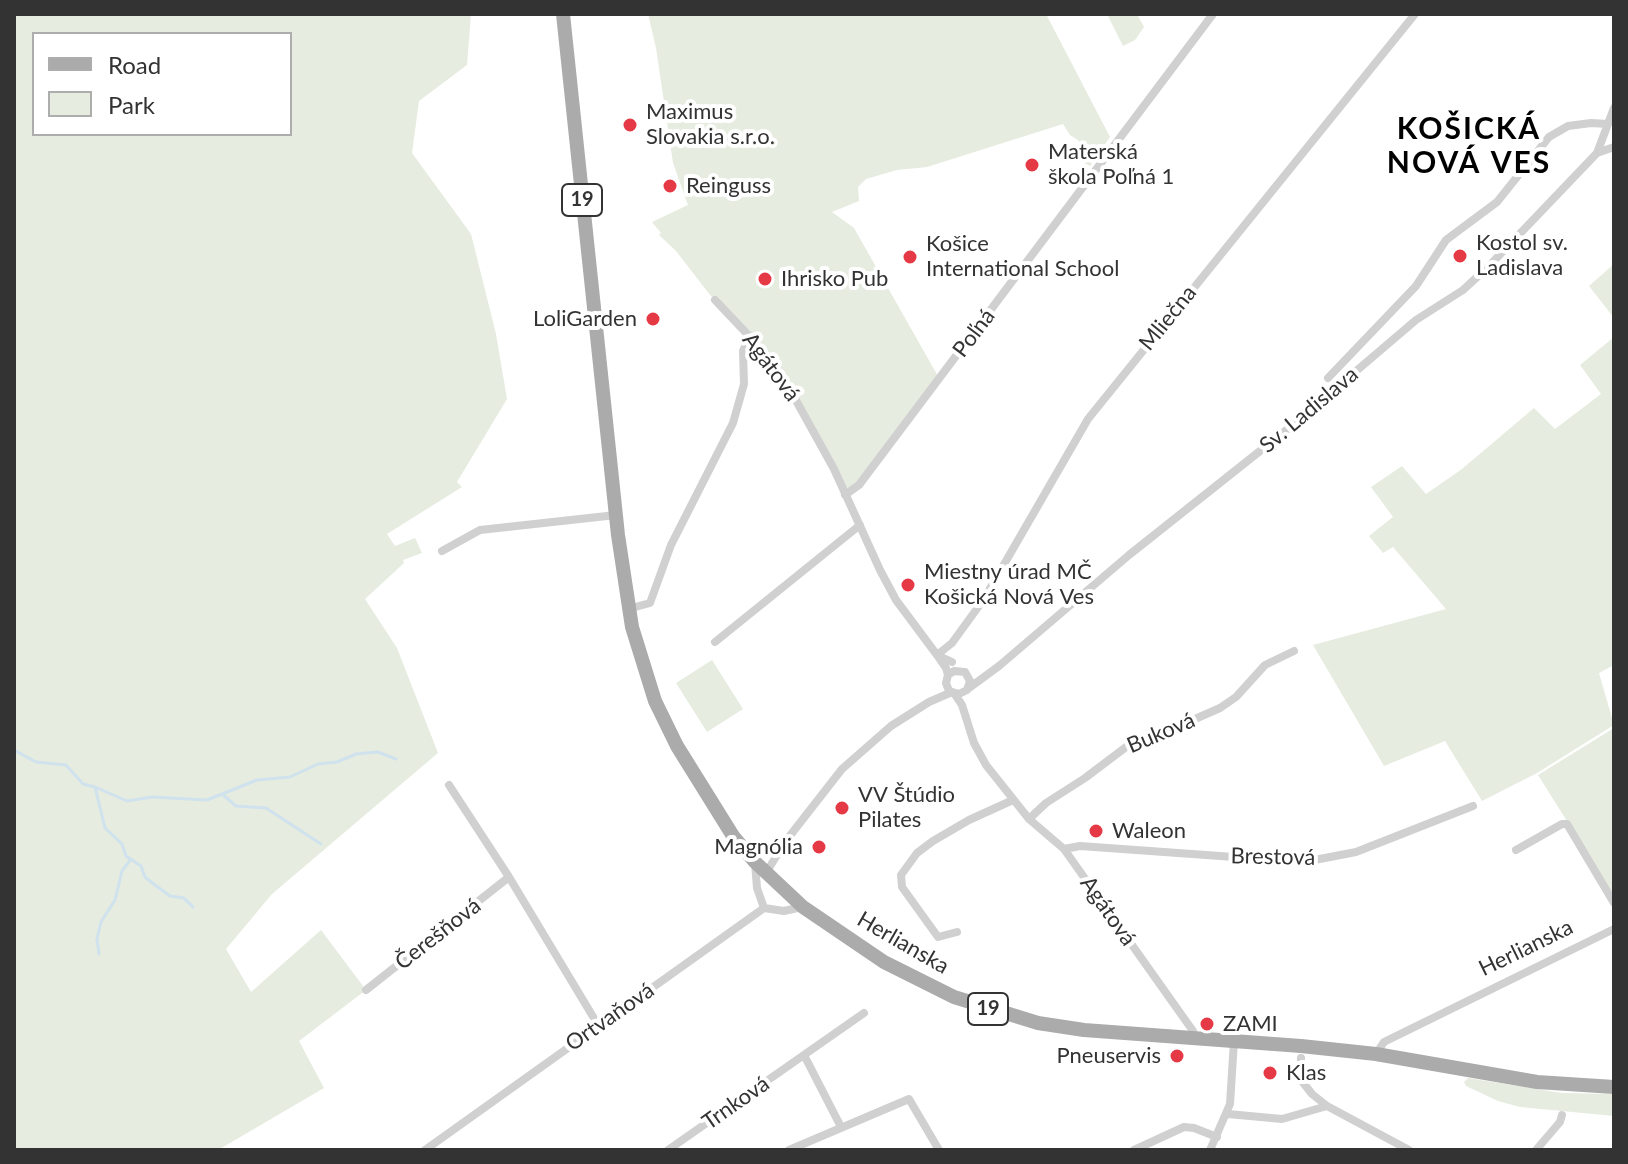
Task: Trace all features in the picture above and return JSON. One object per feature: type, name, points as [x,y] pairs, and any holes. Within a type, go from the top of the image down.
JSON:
[{"type":"main road","name":"19","points":[[563,14],[628,609]]},
{"type":"main road","name":"Herlianska","points":[[628,609],[655,701],[677,746],[733,836],[760,867],[803,907],[884,962],[954,997],[1038,1023],[1084,1030],[1376,1054],[1537,1082],[1614,1087]]},
{"type":"street","name":"Poľná","points":[[845,495],[859,485],[1213,14]]},
{"type":"street","name":"Mliečna","points":[[937,655],[952,643],[984,599],[1088,419],[1415,14]]},
{"type":"street","name":"Sv. Ladislava","points":[[966,690],[980,682],[1129,555],[1294,424],[1416,320],[1463,290],[1597,153],[1614,108]]},
{"type":"street","name":"Sv. Ladislava","points":[[1328,378],[1416,286],[1446,240],[1497,202],[1549,137],[1568,126],[1608,124]]},
{"type":"street","points":[[1597,153],[1614,147]]},
{"type":"street","name":"Agátová","points":[[715,300],[768,356],[798,403],[896,600],[937,655],[953,693],[962,705],[980,754],[1029,819],[1064,849],[1193,1031]]},
{"type":"street","points":[[628,609],[650,603],[671,545],[733,423],[744,384],[743,351],[750,336]]},
{"type":"street","points":[[442,551],[480,530],[616,515]]},
{"type":"street","points":[[715,642],[860,525]]},
{"type":"street","points":[[952,643],[952,662]]},
{"type":"street","name":"Buková","points":[[1029,819],[1046,803],[1134,741],[1170,730],[1220,708],[1236,697],[1265,665],[1294,651]]},
{"type":"street","points":[[937,655],[965,673],[966,690],[962,705]]},
{"type":"street","points":[[929,702],[954,671],[985,675]]},
{"type":"street","points":[[803,907],[784,911],[764,908],[757,888],[760,867],[791,834],[842,769],[891,726],[929,702],[966,690]]},
{"type":"street","points":[[449,785],[509,877],[598,1025]]},
{"type":"street","points":[[957,932],[938,937],[902,887],[901,875],[918,851],[962,823],[1013,800]]},
{"type":"street","name":"Brestová","points":[[1064,849],[1080,846],[1304,862],[1356,852],[1473,806]]},
{"type":"street","points":[[1516,850],[1567,824],[1614,903]]},
{"type":"street","name":"Čerešňová","points":[[366,990],[509,877]]},
{"type":"street","name":"Ortvaňová","points":[[425,1150],[764,908]]},
{"type":"street","name":"Herlianska","points":[[1376,1054],[1384,1042],[1614,929]]},
{"type":"street","name":"Trnková","points":[[668,1150],[864,1013]]},
{"type":"street","points":[[1210,1150],[1228,1114],[1234,1076],[1234,1041]]},
{"type":"street","points":[[804,1055],[841,1127]]},
{"type":"street","points":[[1301,1058],[1302,1081],[1308,1090],[1327,1106],[1409,1150]]},
{"type":"street","points":[[789,1150],[909,1099],[939,1150]]},
{"type":"street","points":[[1228,1114],[1282,1119],[1327,1106]]},
{"type":"street","points":[[1536,1150],[1560,1122],[1562,1115]]},
{"type":"street","points":[[1134,1150],[1184,1127],[1217,1137]]},
{"type":"green space","points":[[14,14],[471,14],[467,65],[419,101],[412,153],[471,234],[496,334],[507,399],[457,482],[462,487],[387,534],[395,546],[415,538],[422,553],[403,560],[404,563],[365,599],[397,648],[438,753],[272,894],[226,949],[251,992],[321,930],[366,990],[299,1041],[324,1088],[218,1150],[14,1150]]},
{"type":"green space","points":[[648,14],[1046,14],[1110,137],[1090,166],[1080,161],[1083,150],[1063,124],[927,167],[897,170],[866,179],[858,187],[859,201],[832,212],[854,228],[939,378],[859,485],[845,495],[798,403],[750,336],[710,295],[676,251],[659,235],[661,233],[652,222],[688,205],[673,163]]},
{"type":"green space","points":[[1107,14],[1137,14],[1144,27],[1135,40],[1123,46]]},
{"type":"green space","points":[[1614,264],[1614,318],[1589,286]]},
{"type":"green space","points":[[1614,337],[1614,665],[1599,673],[1614,725],[1537,773],[1482,801],[1445,741],[1384,766],[1313,645],[1446,609],[1393,547],[1383,553],[1369,536],[1393,517],[1371,487],[1402,466],[1426,494],[1462,469],[1534,408],[1555,429],[1601,394],[1580,365]]},
{"type":"green space","points":[[712,660],[743,709],[707,732],[676,683]]},
{"type":"green space","points":[[1614,728],[1614,896],[1538,775]]},
{"type":"green space","points":[[1468,1078],[1562,1093],[1614,1094],[1614,1116],[1520,1107],[1466,1086],[1464,1082]]},
{"type":"waterway","points":[[14,750],[36,762],[66,765],[83,784],[95,787],[105,828],[122,844],[126,856],[141,866],[145,877],[155,885],[170,896],[184,898],[193,907]]},
{"type":"waterway","points":[[95,787],[127,801],[152,797],[207,800],[257,780],[290,777],[318,764],[337,762],[356,754],[378,752],[396,759]]},
{"type":"waterway","points":[[222,794],[236,806],[266,808],[321,844]]},
{"type":"waterway","points":[[99,954],[97,939],[101,922],[115,900],[122,871],[131,859]]},
{"type":"place","name":"Maximus Slovakia s.r.o.","points":[[630,125]]},
{"type":"place","name":"Materská škola Poľná 1","points":[[1032,165]]},
{"type":"place","name":"Reinguss","points":[[670,186]]},
{"type":"place","name":"Kostol sv. Ladislava","points":[[1460,256]]},
{"type":"place","name":"Košice International School","points":[[910,257]]},
{"type":"place","name":"Ihrisko Pub","points":[[765,279]]},
{"type":"place","name":"LoliGarden","points":[[653,319]]},
{"type":"place","name":"Miestny úrad MČ Košická Nová Ves","points":[[908,585]]},
{"type":"place","name":"VV Štúdio Pilates","points":[[842,808]]},
{"type":"place","name":"Waleon","points":[[1096,831]]},
{"type":"place","name":"Magnólia","points":[[819,847]]},
{"type":"place","name":"ZAMI","points":[[1207,1024]]},
{"type":"place","name":"Pneuservis","points":[[1177,1056]]},
{"type":"place","name":"Klas","points":[[1270,1073]]},
{"type":"district","name":"KOŠICKÁ NOVÁ VES","points":[[1469,146]]}]
